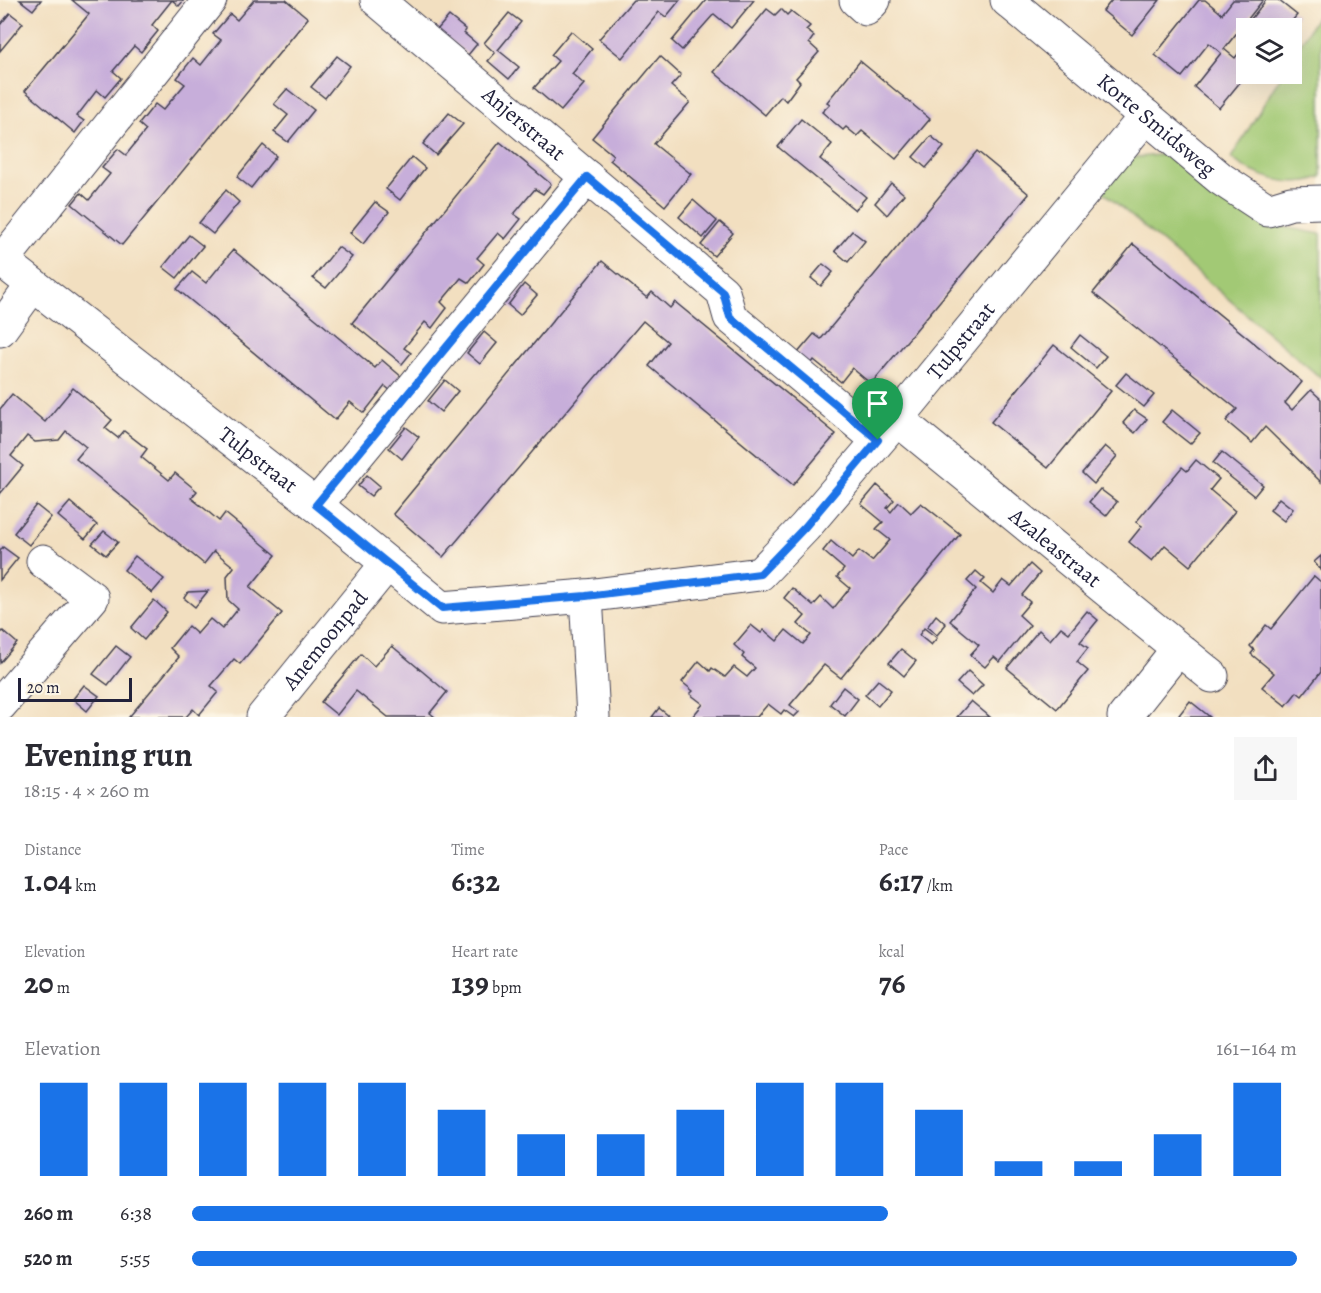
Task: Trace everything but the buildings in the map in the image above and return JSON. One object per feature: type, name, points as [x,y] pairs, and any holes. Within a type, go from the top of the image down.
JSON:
[{"type":"street","points":[[1,260],[210,0]]},
{"type":"street","name":"Anjerstraat","points":[[377,0],[723,292],[730,317],[887,430]]},
{"type":"street","points":[[856,0],[866,9],[874,0]]},
{"type":"street","name":"Korte Smidsweg","points":[[1006,0],[1221,179],[1268,210],[1291,203],[1321,201]]},
{"type":"street","name":"Tulpstraat","points":[[1,260],[316,505],[442,608],[586,596],[760,574],[805,527],[887,430],[1146,116]]},
{"type":"street","points":[[316,505],[587,177]]},
{"type":"street","points":[[0,330],[32,286]]},
{"type":"street","name":"Azaleastraat","points":[[887,430],[1178,648],[1212,676]]},
{"type":"street","points":[[0,705],[92,598],[44,561]]},
{"type":"street","name":"Anemoonpad","points":[[262,717],[387,564]]},
{"type":"street","points":[[586,596],[593,717]]},
{"type":"street","points":[[1124,717],[1178,648]]},
{"type":"green space","points":[[1321,9],[1321,177],[1298,182],[1262,176],[1231,158],[1276,84],[1302,84],[1302,41]]},
{"type":"green space","points":[[1166,154],[1278,226],[1321,234],[1321,378],[1102,191],[1131,158]]},
{"type":"route","points":[[587,177],[723,292],[730,317],[878,440],[805,527],[760,574],[586,596],[442,608],[316,505],[587,177]]}]
